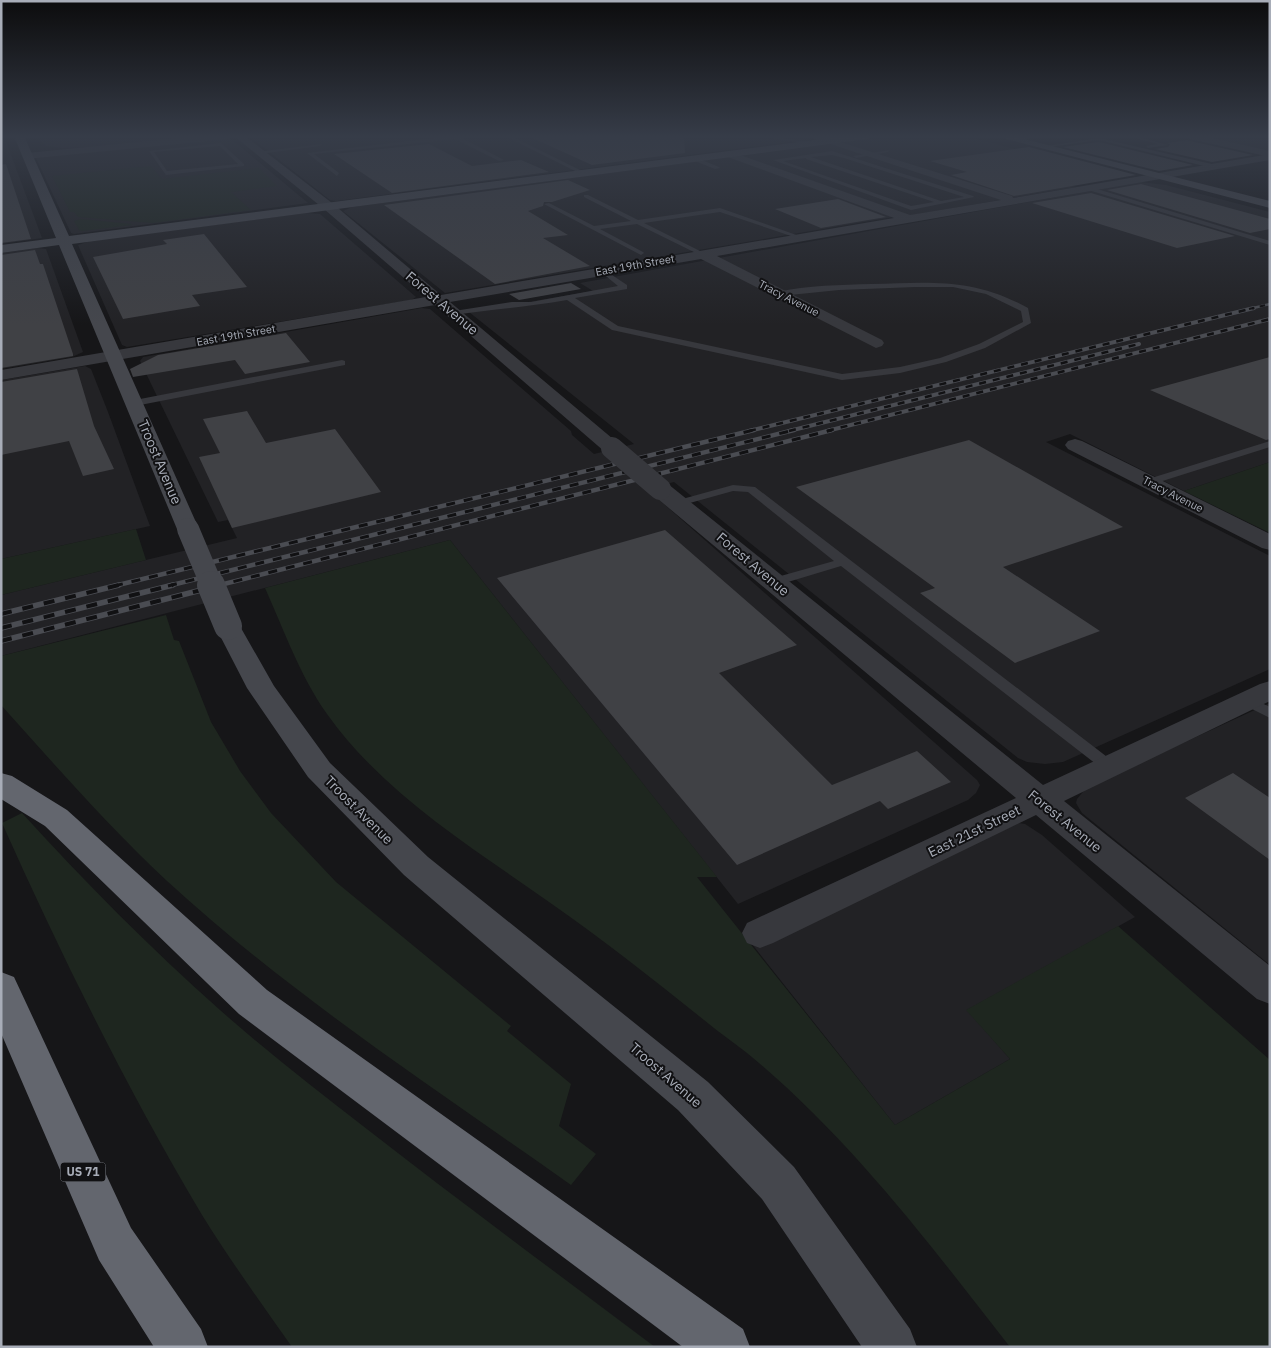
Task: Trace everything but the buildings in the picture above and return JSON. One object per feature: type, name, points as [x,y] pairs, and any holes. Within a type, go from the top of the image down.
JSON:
[{"type":"highway","points":[[1,784],[56,818],[253,1002],[725,1347]]},
{"type":"highway","name":"US 71","points":[[1,988],[115,1244],[183,1347]]},
{"type":"main road","name":"Troost Avenue","points":[[46,199],[135,403],[228,626],[261,688],[319,770],[416,866],[693,1096],[778,1183],[892,1347]]},
{"type":"main road","points":[[1,249],[383,199]]},
{"type":"main road","points":[[1245,199],[1270,205]]},
{"type":"street","name":"Forest Avenue","points":[[319,199],[669,496],[1270,988]]},
{"type":"street","points":[[852,199],[907,219]]},
{"type":"street","name":"East 19th Street","points":[[1,375],[1020,199]]},
{"type":"street","name":"Tracy Avenue","points":[[702,254],[876,343]]},
{"type":"street","name":"Tracy Avenue","points":[[1075,445],[1270,543]]},
{"type":"street","name":"East 21st Street","points":[[760,933],[1110,767],[1262,701]]},
{"type":"lane","points":[[592,199],[702,254]]},
{"type":"lane","points":[[885,199],[911,208],[966,199]]},
{"type":"lane","points":[[930,199],[961,209]]},
{"type":"lane","points":[[1123,199],[1270,243]]},
{"type":"lane","points":[[547,204],[641,253]]},
{"type":"lane","points":[[593,228],[720,210],[799,237]]},
{"type":"lane","points":[[454,313],[512,304],[531,304],[624,287],[604,271]]},
{"type":"lane","points":[[569,298],[615,328],[842,376],[900,370],[943,360],[982,346],[1027,324],[1025,310],[1007,298],[966,287],[937,284],[839,287],[798,290],[780,294]]},
{"type":"lane","points":[[135,403],[342,363]]},
{"type":"lane","points":[[1149,482],[1270,444]]},
{"type":"lane","points":[[669,496],[733,488],[751,490],[1110,767]]},
{"type":"lane","points":[[774,582],[843,562]]},
{"type":"shaded area","points":[[1,199],[27,199],[42,238],[1,244]]},
{"type":"shaded area","points":[[55,199],[303,199],[308,203],[74,234],[71,233]]},
{"type":"shaded area","points":[[63,199],[239,199],[251,210],[153,223],[78,217],[74,212],[70,212]]},
{"type":"shaded area","points":[[329,199],[352,199],[336,201]]},
{"type":"shaded area","points":[[413,199],[844,199],[893,217],[445,293],[343,211],[352,207]]},
{"type":"shaded area","points":[[859,199],[1006,199],[906,216]]},
{"type":"shaded area","points":[[1046,199],[1220,199],[1270,212],[1270,462],[1184,491],[1070,434],[1046,442],[1270,556],[1270,669],[1063,762],[1045,764],[1027,762],[1018,758],[674,482],[647,489],[977,780],[980,785],[976,793],[968,800],[738,904],[450,540],[1,656],[1,595],[237,538],[228,520],[218,522],[140,361],[143,357],[422,308],[430,309],[571,431],[572,435],[594,454],[634,444],[469,312],[593,291],[580,283]]},
{"type":"shaded area","points":[[306,213],[320,214],[416,297],[411,300],[127,347],[122,345],[78,245],[90,241]]},
{"type":"shaded area","points":[[81,219],[132,225],[82,231],[79,230],[74,221]]},
{"type":"shaded area","points":[[37,248],[46,249],[83,352],[72,357],[1,369],[1,253]]},
{"type":"shaded area","points":[[85,366],[91,369],[150,526],[1,559],[1,380]]},
{"type":"shaded area","points":[[1270,462],[1270,533],[1184,491]]},
{"type":"shaded area","points":[[136,529],[146,560],[1,595],[1,559]]},
{"type":"shaded area","points":[[450,540],[717,877],[697,877],[895,1125],[1010,1059],[966,1010],[1118,926],[1270,1060],[1270,1347],[1010,1347],[892,1199],[828,1128],[794,1095],[752,1057],[647,974],[569,916],[459,839],[401,794],[375,769],[350,743],[317,699],[293,652],[265,588]]},
{"type":"shaded area","points":[[166,615],[174,640],[179,641],[211,722],[240,771],[271,813],[336,882],[511,1026],[507,1031],[571,1084],[559,1126],[596,1154],[571,1185],[313,1002],[214,923],[124,839],[1,705],[1,656]]},
{"type":"shaded area","points":[[1270,703],[1270,965],[1082,813],[1076,803],[1087,787]]},
{"type":"shaded area","points":[[22,813],[143,939],[255,1040],[399,1154],[655,1347],[292,1347],[202,1215],[96,1022],[2,823]]},
{"type":"shaded area","points":[[1019,823],[1025,824],[1042,835],[1135,917],[967,1010],[1010,1059],[895,1125],[752,944]]},
{"type":"railway","points":[[1249,309],[1270,304]]},
{"type":"railway","points":[[749,431],[1254,308]]},
{"type":"railway","points":[[827,431],[1270,319]]},
{"type":"railway","points":[[789,431],[1139,344]]},
{"type":"railway","points":[[114,586],[754,430]]},
{"type":"railway","points":[[168,586],[794,430]]},
{"type":"railway","points":[[216,586],[832,430]]},
{"type":"railway","points":[[1,614],[119,585]]},
{"type":"railway","points":[[1,628],[173,585]]},
{"type":"railway","points":[[1,641],[221,585]]}]
